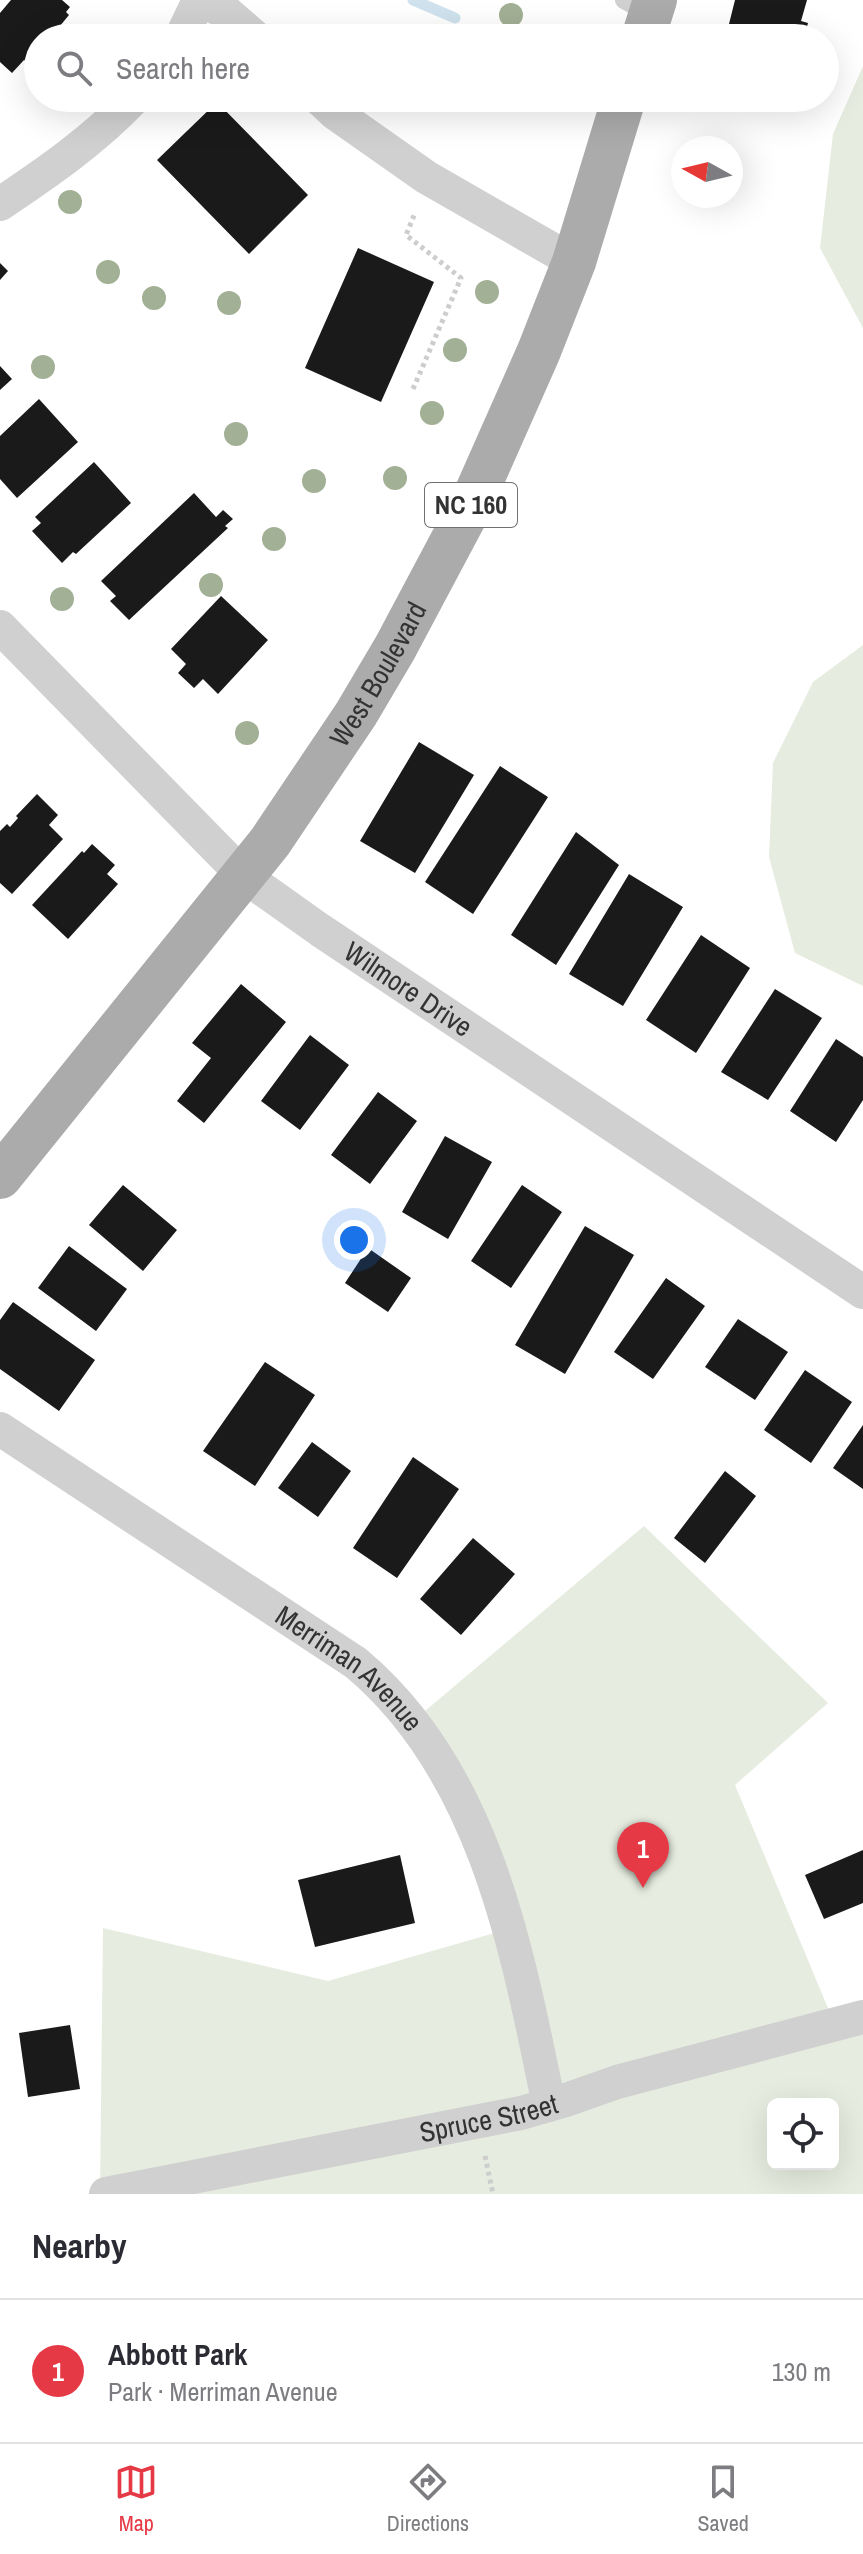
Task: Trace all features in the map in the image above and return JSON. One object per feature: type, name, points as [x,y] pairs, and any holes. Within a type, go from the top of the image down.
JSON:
[{"type":"main road","name":"West Boulevard","points":[[0,1177],[244,876],[356,714],[395,648],[483,479],[539,351],[574,262],[620,112]]},
{"type":"street","points":[[188,24],[199,0],[226,12],[240,24]]},
{"type":"street","points":[[0,204],[66,160],[121,112]]},
{"type":"street","points":[[334,112],[426,177],[574,262]]},
{"type":"street","name":"Wilmore Drive","points":[[0,627],[244,876],[331,938],[863,1292]]},
{"type":"street","name":"Merriman Avenue","points":[[0,1429],[356,1663],[377,1681],[413,1722],[455,1787],[487,1857],[507,1922],[549,2105]]},
{"type":"street","name":"Spruce Street","points":[[106,2194],[521,2113],[617,2082],[863,2017]]},
{"type":"street","name":"Merriman Avenue","points":[[535,2035],[542,2057],[562,2078],[617,2082]]},
{"type":"path","points":[[413,389],[461,278],[406,235],[419,204]]},
{"type":"path","points":[[483,2147],[493,2194]]},
{"type":"shaded area","points":[[863,66],[863,328],[820,248],[833,134]]},
{"type":"shaded area","points":[[863,645],[863,986],[795,953],[769,857],[773,763],[813,682]]},
{"type":"shaded area","points":[[644,1526],[828,1703],[735,1785],[840,2037],[863,2032],[863,2194],[100,2194],[103,1928],[328,1981],[519,1926],[466,1777],[425,1711]]},
{"type":"building","points":[[11,0],[62,0],[70,7],[66,12],[69,15],[62,24],[24,24],[24,60],[12,73],[0,62],[0,13]]},
{"type":"building","points":[[735,0],[807,0],[801,21],[808,24],[729,24]]},
{"type":"building","points":[[207,112],[227,112],[308,195],[249,254],[157,160]]},
{"type":"building","points":[[358,248],[434,282],[381,402],[305,368]]},
{"type":"building","points":[[0,263],[8,271],[0,280]]},
{"type":"building","points":[[0,366],[12,379],[0,390]]},
{"type":"building","points":[[39,399],[78,442],[17,498],[0,479],[0,436]]},
{"type":"building","points":[[94,462],[131,503],[62,563],[32,531],[41,523],[35,517]]},
{"type":"building","points":[[194,493],[216,517],[223,510],[233,519],[225,526],[228,528],[129,620],[110,601],[116,596],[101,581]]},
{"type":"building","points":[[221,596],[268,640],[218,694],[203,679],[194,688],[178,673],[186,664],[171,649]]},
{"type":"building","points":[[419,742],[474,775],[415,873],[360,841]]},
{"type":"building","points":[[500,766],[548,797],[473,914],[425,882]]},
{"type":"building","points":[[37,794],[58,815],[49,825],[63,839],[12,894],[0,883],[0,831],[7,824],[10,827]]},
{"type":"building","points":[[576,832],[619,865],[556,965],[511,935]]},
{"type":"building","points":[[92,844],[115,865],[107,874],[118,884],[68,939],[32,905]]},
{"type":"building","points":[[629,874],[683,907],[623,1006],[569,974]]},
{"type":"building","points":[[701,935],[750,968],[696,1053],[646,1020]]},
{"type":"building","points":[[241,984],[286,1022],[204,1123],[177,1101],[211,1058],[192,1043]]},
{"type":"building","points":[[775,989],[822,1018],[768,1100],[721,1072]]},
{"type":"building","points":[[310,1035],[349,1065],[300,1130],[261,1101]]},
{"type":"building","points":[[836,1039],[863,1057],[863,1100],[836,1142],[790,1111]]},
{"type":"building","points":[[378,1092],[417,1121],[370,1184],[331,1155]]},
{"type":"building","points":[[445,1136],[492,1162],[448,1239],[402,1212]]},
{"type":"building","points":[[123,1185],[177,1230],[143,1271],[89,1225]]},
{"type":"building","points":[[522,1185],[562,1212],[511,1288],[471,1261]]},
{"type":"building","points":[[585,1226],[634,1255],[565,1374],[515,1345]]},
{"type":"building","points":[[69,1246],[127,1289],[96,1331],[38,1288]]},
{"type":"building","points":[[368,1248],[411,1278],[388,1312],[345,1283]]},
{"type":"building","points":[[666,1278],[705,1306],[653,1379],[614,1352]]},
{"type":"building","points":[[13,1302],[95,1360],[59,1411],[0,1369],[0,1320]]},
{"type":"building","points":[[738,1319],[788,1352],[755,1400],[705,1367]]},
{"type":"building","points":[[265,1362],[315,1395],[255,1486],[203,1451]]},
{"type":"building","points":[[805,1370],[852,1402],[811,1463],[764,1430]]},
{"type":"building","points":[[863,1425],[863,1489],[833,1468]]},
{"type":"building","points":[[312,1442],[351,1471],[318,1517],[278,1488]]},
{"type":"building","points":[[413,1457],[459,1489],[397,1578],[353,1548]]},
{"type":"building","points":[[725,1471],[756,1496],[705,1563],[674,1538]]},
{"type":"building","points":[[473,1538],[515,1574],[461,1635],[420,1599]]},
{"type":"building","points":[[863,1850],[863,1903],[824,1919],[805,1875]]},
{"type":"building","points":[[400,1855],[415,1923],[315,1947],[298,1880]]},
{"type":"building","points":[[70,2025],[80,2089],[28,2097],[19,2033]]},
{"type":"waterway","points":[[413,0],[455,18]]},
{"type":"place","name":"Abbott Park","points":[[643,1888]]}]
